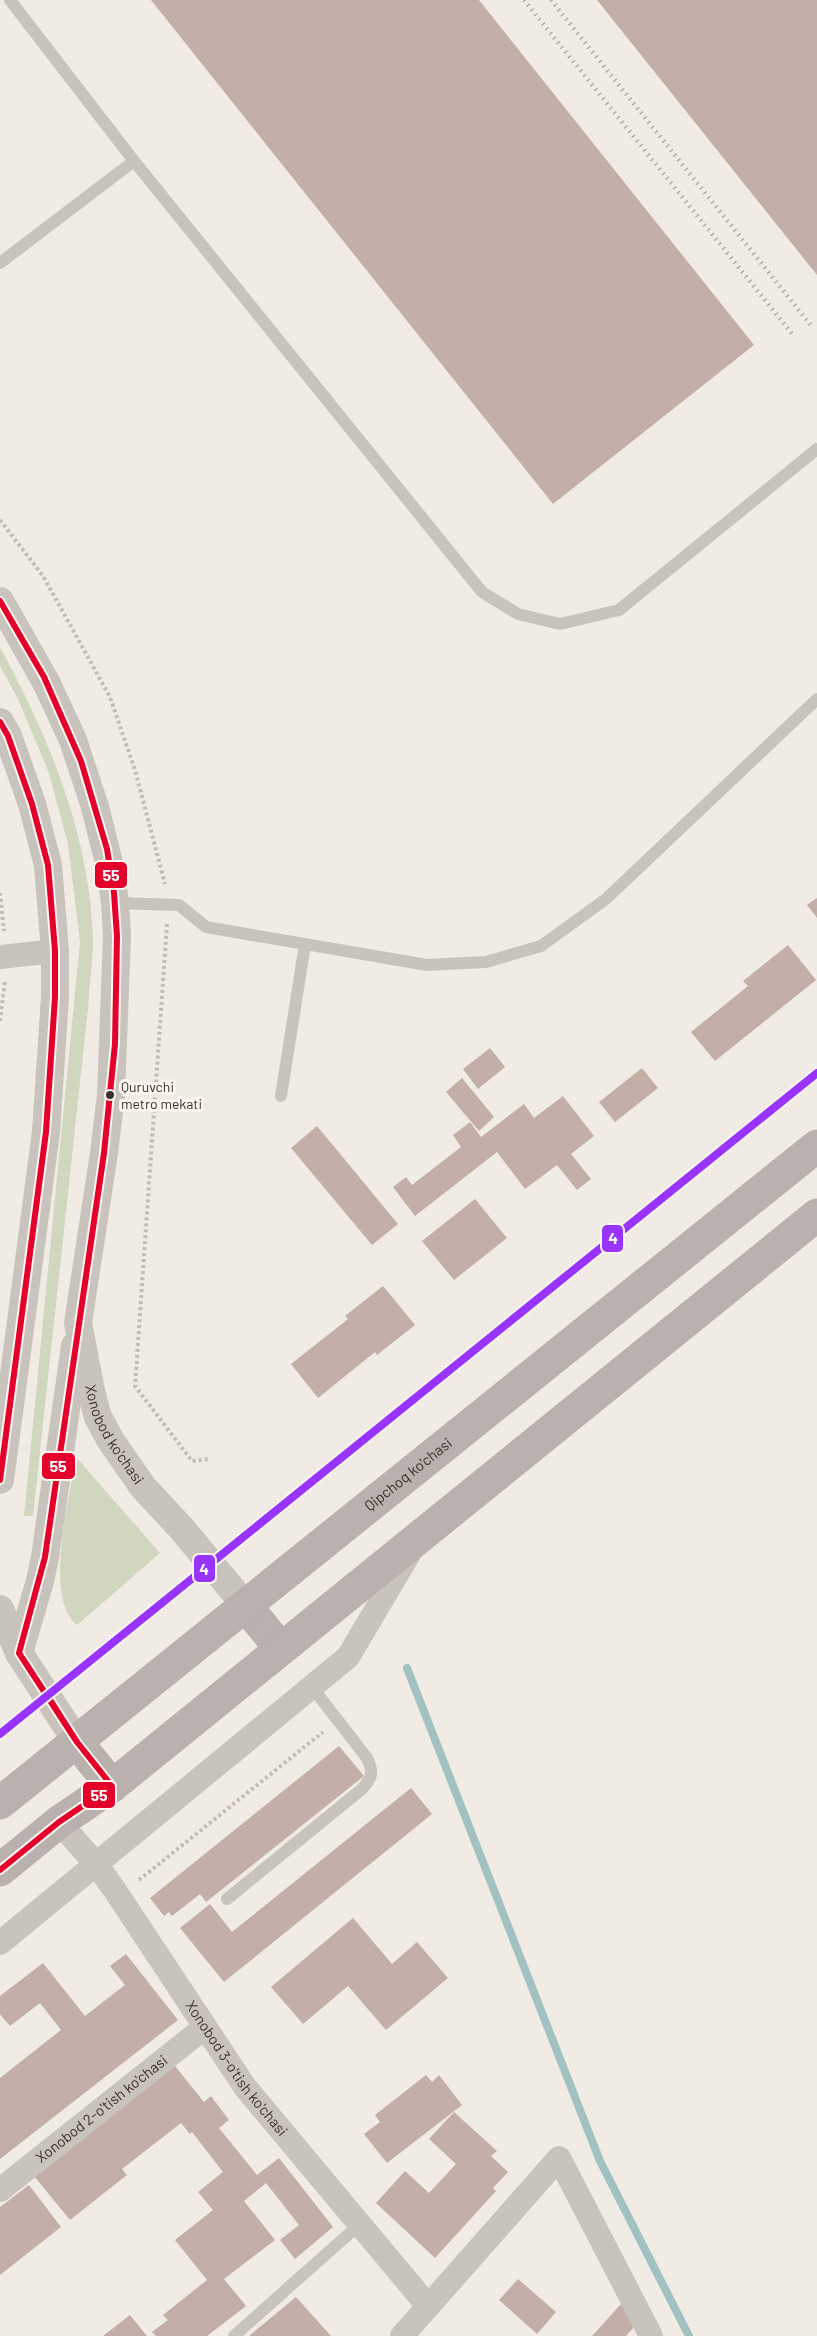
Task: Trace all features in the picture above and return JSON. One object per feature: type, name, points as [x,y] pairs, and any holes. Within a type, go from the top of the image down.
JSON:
[{"type":"main road","name":"Qipchoq ko'chasi","points":[[0,1803],[817,1146]]},
{"type":"main road","points":[[0,1870],[59,1822],[112,1786],[817,1215]]},
{"type":"main road","points":[[246,1606],[281,1649]]},
{"type":"main road","points":[[77,1742],[112,1786]]},
{"type":"street","name":"Xonobod ko'chasi","points":[[0,601],[46,682],[74,740],[98,817],[110,867],[117,935],[111,1095],[78,1323],[98,1418],[143,1487],[183,1529],[246,1606]]},
{"type":"street","points":[[0,722],[8,736],[32,804],[48,865],[55,951],[55,997],[46,1132],[0,1480]]},
{"type":"street","points":[[0,957],[55,951]]},
{"type":"street","points":[[19,1653],[45,1557],[78,1323]]},
{"type":"street","points":[[0,1943],[348,1657],[417,1540]]},
{"type":"street","points":[[0,1609],[19,1653],[77,1742]]},
{"type":"street","name":"Xonobod 3-o'tish ko'chasi","points":[[59,1822],[96,1864],[114,1889],[245,2087],[429,2306]]},
{"type":"street","name":"Xonobod 2-o'tish ko'chasi","points":[[0,2190],[205,2028]]},
{"type":"street","points":[[402,2336],[559,2158],[651,2336]]},
{"type":"lane","points":[[10,0],[134,161],[482,592],[518,614],[560,624],[619,610],[817,449]]},
{"type":"lane","points":[[0,263],[134,161]]},
{"type":"lane","points":[[114,903],[179,905],[206,927],[427,965],[486,962],[541,946],[606,899],[817,699]]},
{"type":"lane","points":[[281,1096],[305,944]]},
{"type":"lane","points":[[227,1899],[362,1789],[371,1778],[372,1768],[367,1758],[312,1688]]},
{"type":"lane","points":[[234,2336],[360,2224]]},
{"type":"path","points":[[114,1889],[131,1887],[318,1738],[336,1719]]},
{"type":"green space","points":[[0,647],[35,716],[64,788],[84,863],[93,940],[88,1009],[33,1516],[24,1516],[80,942],[68,844],[49,773],[18,699],[0,666]]},
{"type":"green space","points":[[76,1457],[160,1553],[77,1625],[67,1612],[62,1593],[60,1570],[65,1520]]},
{"type":"building","points":[[151,0],[479,0],[754,345],[553,504]]},
{"type":"building","points":[[597,0],[817,0],[817,275]]},
{"type":"building","points":[[817,898],[817,918],[807,905]]},
{"type":"building","points":[[788,945],[816,980],[715,1061],[691,1032],[748,986],[743,981]]},
{"type":"building","points":[[490,1048],[505,1067],[478,1089],[463,1069]]},
{"type":"building","points":[[642,1068],[658,1088],[615,1122],[599,1102]]},
{"type":"building","points":[[462,1078],[494,1117],[479,1131],[446,1092]]},
{"type":"building","points":[[563,1096],[594,1136],[571,1154],[591,1179],[577,1190],[557,1165],[525,1189],[497,1152],[415,1216],[393,1187],[406,1177],[412,1185],[461,1147],[453,1135],[470,1122],[481,1137],[524,1104],[534,1118]]},
{"type":"building","points":[[317,1126],[398,1224],[372,1245],[291,1148]]},
{"type":"building","points":[[475,1199],[507,1238],[454,1280],[422,1241]]},
{"type":"building","points":[[383,1286],[415,1325],[377,1355],[375,1352],[318,1398],[291,1364],[348,1319],[345,1316]]},
{"type":"building","points":[[339,1746],[364,1776],[206,1902],[200,1894],[172,1916],[169,1912],[164,1916],[150,1898]]},
{"type":"building","points":[[411,1788],[432,1814],[224,1982],[180,1928],[210,1904],[232,1932]]},
{"type":"building","points":[[353,1918],[392,1964],[417,1942],[448,1978],[386,2030],[348,1986],[303,2024],[271,1987]]},
{"type":"building","points":[[126,1954],[178,2020],[0,2159],[0,2078],[61,2030],[40,2003],[10,2026],[0,2014],[0,1996],[43,1963],[85,2016],[125,1985],[110,1966]]},
{"type":"building","points":[[175,2066],[204,2102],[211,2096],[229,2120],[219,2128],[257,2175],[279,2158],[333,2227],[295,2259],[280,2240],[299,2225],[266,2183],[244,2201],[275,2240],[224,2279],[246,2306],[207,2336],[156,2336],[152,2332],[168,2320],[163,2315],[207,2280],[175,2240],[213,2210],[198,2192],[223,2172],[192,2132],[190,2134],[181,2123],[122,2169],[127,2175],[70,2220],[34,2176]]},
{"type":"building","points":[[426,2075],[432,2082],[439,2075],[462,2105],[387,2163],[364,2134],[380,2122],[375,2115]]},
{"type":"building","points":[[454,2112],[497,2151],[491,2156],[508,2172],[493,2188],[496,2191],[435,2258],[376,2203],[405,2171],[429,2193],[456,2164],[429,2139]]},
{"type":"building","points":[[29,2185],[61,2227],[0,2275],[0,2207]]},
{"type":"building","points":[[518,2279],[556,2312],[537,2334],[499,2300]]},
{"type":"building","points":[[296,2297],[331,2336],[249,2336]]},
{"type":"building","points":[[622,2303],[641,2319],[626,2336],[592,2336]]},
{"type":"building","points":[[130,2315],[147,2336],[103,2336]]},
{"type":"waterway","points":[[407,1668],[600,2161],[689,2336]]},
{"type":"railway","points":[[524,0],[793,335]]},
{"type":"railway","points":[[551,0],[813,328]]},
{"type":"transit line","name":"55","points":[[0,601],[44,677],[81,761],[107,849],[114,893],[117,936],[115,1044],[104,1153],[45,1557],[19,1653],[77,1742]]},
{"type":"transit line","name":"55","points":[[0,722],[8,736],[32,804],[48,865],[55,951],[55,997],[46,1132],[0,1480]]},
{"type":"transit line","name":"4","points":[[0,1734],[817,1073]]},
{"type":"transit line","name":"55","points":[[0,1870],[59,1822],[112,1786],[77,1742],[49,1698]]},
{"type":"place","name":"Quruvchi metro mekati","points":[[110,1095]]}]
